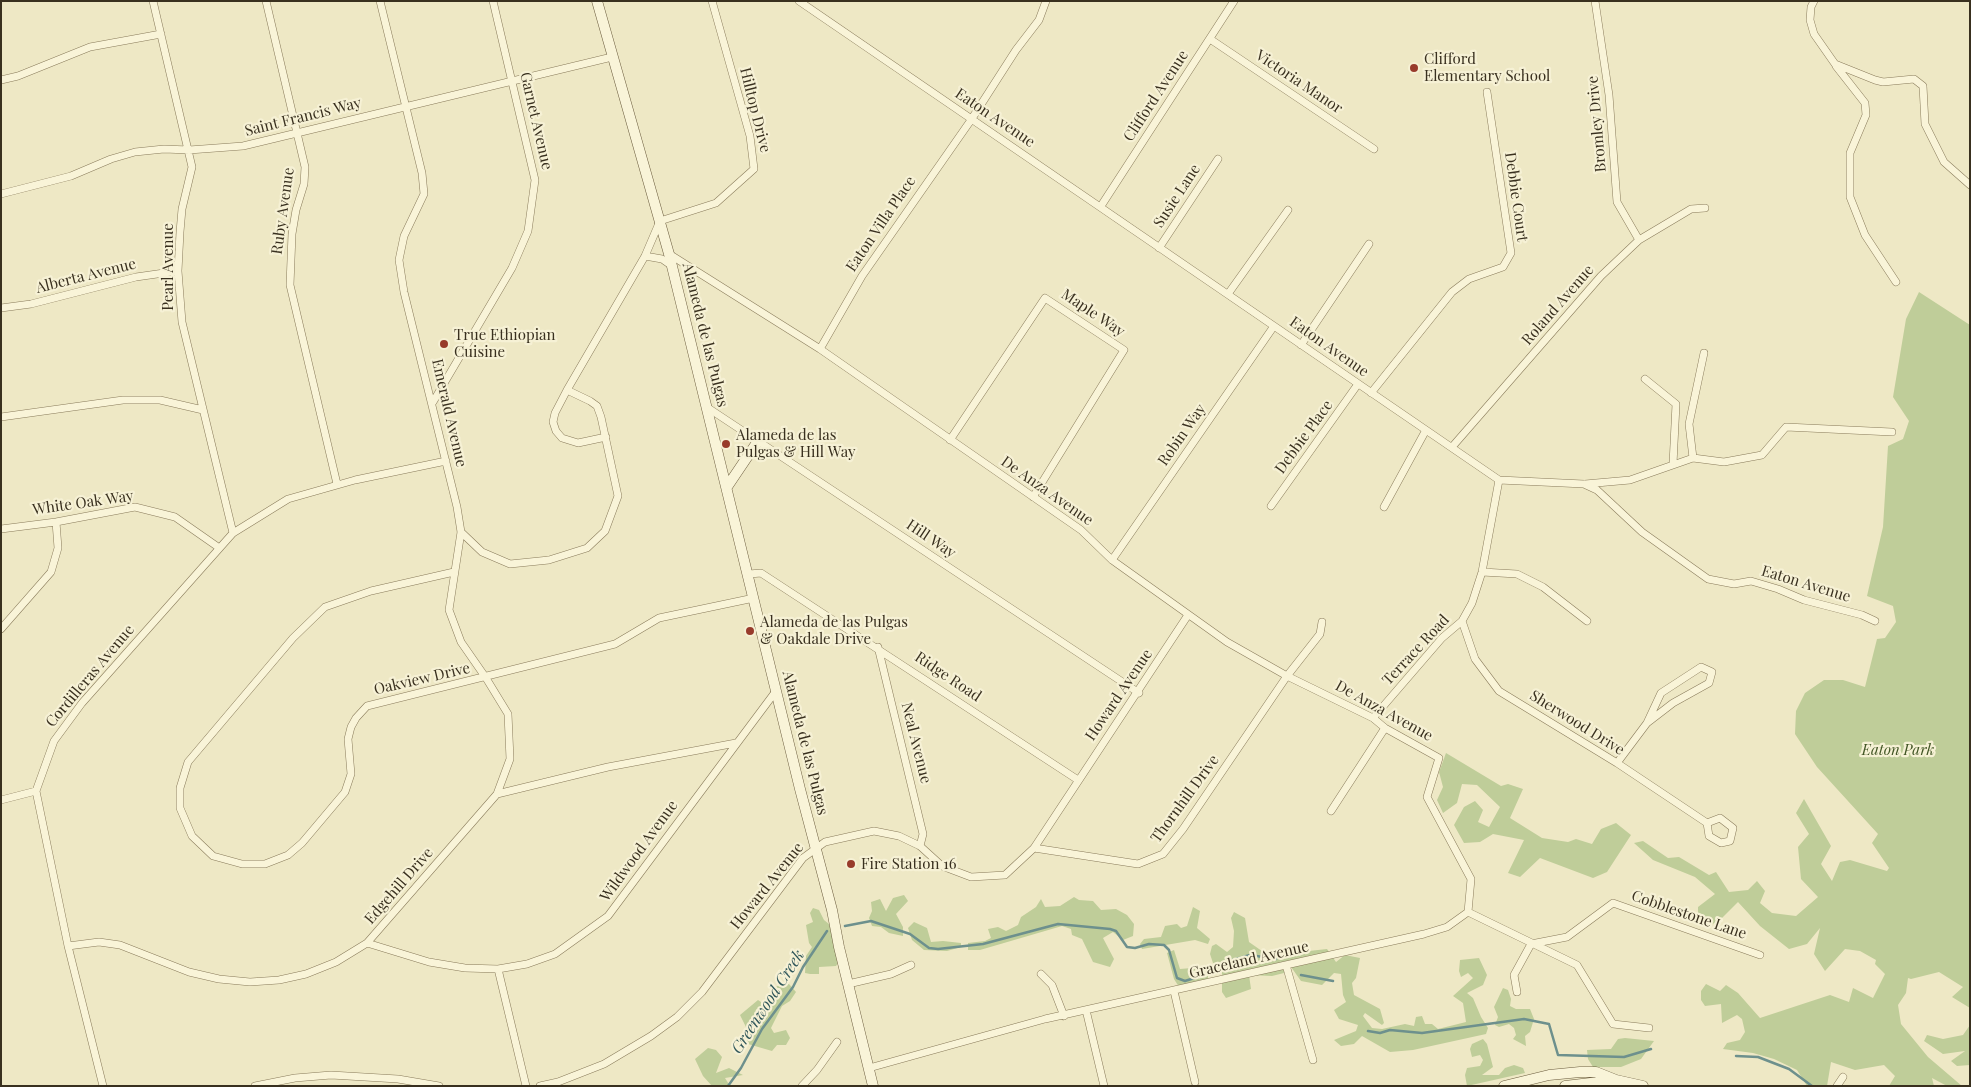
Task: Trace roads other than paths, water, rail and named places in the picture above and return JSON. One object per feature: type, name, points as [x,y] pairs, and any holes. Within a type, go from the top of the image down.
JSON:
[{"type":"main road","name":"Alameda de las Pulgas","points":[[597,1],[669,254],[815,848],[832,910],[873,1086]]},
{"type":"main road","points":[[727,487],[758,441]]},
{"type":"main road","points":[[1504,1086],[1565,1072],[1596,1072],[1615,1083]]},
{"type":"main road","points":[[1565,1086],[1615,1083],[1643,1086]]},
{"type":"street","name":"Pearl Avenue","points":[[153,1],[192,166],[182,209],[178,271],[182,322],[233,533]]},
{"type":"street","name":"Ruby Avenue","points":[[266,1],[305,167],[305,176],[292,234],[290,285],[337,484]]},
{"type":"street","name":"Emerald Avenue","points":[[380,1],[422,173],[424,194],[404,236],[399,260],[404,292],[432,402],[461,532],[449,610],[461,642],[508,714],[510,759],[497,794]]},
{"type":"street","name":"Garnet Avenue","points":[[432,402],[512,268],[528,231],[536,180],[493,1]]},
{"type":"street","name":"Hilltop Drive","points":[[660,221],[716,204],[754,169],[750,136],[712,1]]},
{"type":"street","name":"Eaton Avenue","points":[[799,1],[1499,480],[1584,484],[1597,490],[1642,532],[1708,579],[1734,584],[1751,581],[1778,589],[1804,600],[1862,615],[1875,621]]},
{"type":"street","name":"Eaton Villa Place","points":[[820,349],[862,276],[972,120],[1002,69],[1039,20],[1046,1]]},
{"type":"street","name":"Clifford Avenue","points":[[1101,206],[1234,1]]},
{"type":"street","name":"Bromley Drive","points":[[1595,1],[1609,95],[1617,202],[1639,240]]},
{"type":"street","points":[[1814,1],[1811,7],[1810,20],[1814,34],[1865,103],[1866,116],[1850,153],[1850,197],[1865,236],[1896,282]]},
{"type":"street","points":[[1,80],[18,76],[90,47],[161,34]]},
{"type":"street","name":"Victoria Manor","points":[[1210,38],[1374,149]]},
{"type":"street","name":"Saint Francis Way","points":[[1,194],[71,176],[110,159],[135,152],[243,146],[612,57]]},
{"type":"street","points":[[1835,64],[1874,80],[1883,82],[1914,79],[1923,86],[1925,124],[1944,162],[1970,185]]},
{"type":"street","name":"Debbie Court","points":[[1371,393],[1452,292],[1469,279],[1503,267],[1511,253],[1487,92]]},
{"type":"street","name":"Susie Lane","points":[[1159,248],[1218,159]]},
{"type":"street","name":"Roland Avenue","points":[[1452,447],[1601,276],[1639,240],[1691,209],[1705,208]]},
{"type":"street","points":[[1228,294],[1288,210]]},
{"type":"street","points":[[606,437],[578,443],[562,438],[552,422],[567,390],[645,256],[660,221]]},
{"type":"street","points":[[1301,345],[1369,244]]},
{"type":"street","name":"De Anza Avenue","points":[[669,254],[820,349],[1081,530],[1112,560],[1227,642],[1287,676],[1373,718],[1385,728],[1439,758],[1427,797],[1471,879],[1468,912]]},
{"type":"street","points":[[645,256],[662,260],[672,266]]},
{"type":"street","name":"Alberta Avenue","points":[[1,308],[31,304],[136,277],[178,271]]},
{"type":"street","name":"Maple Way","points":[[950,440],[1045,298],[1124,350],[1033,497]]},
{"type":"street","name":"Robin Way","points":[[1112,560],[1274,326]]},
{"type":"street","points":[[1693,458],[1688,424],[1704,353]]},
{"type":"street","points":[[1645,379],[1676,404],[1673,464]]},
{"type":"street","name":"Debbie Place","points":[[1271,506],[1358,384]]},
{"type":"street","points":[[461,532],[482,552],[510,564],[549,560],[587,548],[605,531],[618,496],[606,437],[597,406],[567,390]]},
{"type":"street","points":[[1,417],[123,400],[160,400],[203,410]]},
{"type":"street","name":"Hill Way","points":[[708,408],[1139,693]]},
{"type":"street","points":[[1584,484],[1630,480],[1693,458],[1724,462],[1762,455],[1786,427],[1892,432]]},
{"type":"street","points":[[1384,507],[1426,430]]},
{"type":"street","name":"Cordilleras Avenue","points":[[36,791],[54,741],[82,703],[218,547],[233,533],[288,499],[337,484],[446,461]]},
{"type":"street","name":"Terrace Road","points":[[1373,718],[1442,638],[1462,621],[1472,603],[1482,572],[1499,480]]},
{"type":"street","name":"White Oak Way","points":[[1,529],[56,522],[135,507],[175,517],[218,547]]},
{"type":"street","points":[[1,629],[50,572],[58,548],[56,522]]},
{"type":"street","name":"Oakview Drive","points":[[454,572],[371,591],[325,607],[293,638],[188,762],[180,788],[180,808],[192,836],[213,856],[242,864],[265,864],[288,855],[302,843],[345,792],[351,774],[350,733],[356,718],[367,706],[486,678],[615,644],[659,618],[754,598]]},
{"type":"street","points":[[1482,572],[1517,574],[1543,587],[1587,621]]},
{"type":"street","name":"Ridge Road","points":[[748,574],[761,573],[1078,780]]},
{"type":"street","name":"Howard Avenue","points":[[540,1086],[558,1082],[604,1064],[651,1036],[677,1017],[702,992],[803,858],[828,840],[874,831],[899,836],[920,846],[942,866],[971,877],[1005,875],[1034,848],[1078,780],[1139,693],[1188,615]]},
{"type":"street","name":"Sherwood Drive","points":[[1462,621],[1475,659],[1499,691],[1617,763],[1707,823]]},
{"type":"street","name":"Thornhill Drive","points":[[1034,848],[1138,864],[1163,854],[1183,829],[1287,676],[1320,634],[1322,622]]},
{"type":"street","name":"Neal Avenue","points":[[878,648],[923,834],[920,846]]},
{"type":"street","points":[[1617,763],[1647,723],[1662,693],[1680,679],[1702,666],[1712,672],[1710,682],[1673,703],[1647,723]]},
{"type":"street","name":"Wildwood Avenue","points":[[366,943],[429,962],[465,968],[498,969],[527,964],[555,954],[608,916],[776,691]]},
{"type":"street","points":[[1332,811],[1385,728]]},
{"type":"street","points":[[497,794],[608,767],[736,743]]},
{"type":"street","points":[[1,800],[36,791],[68,946],[103,1086]]},
{"type":"street","name":"Edgehill Drive","points":[[68,946],[98,942],[120,945],[189,972],[219,979],[250,982],[279,980],[306,974],[336,962],[366,943],[497,794]]},
{"type":"street","name":"Cobblestone Lane","points":[[1531,944],[1567,937],[1613,902],[1760,954]]},
{"type":"street","points":[[1468,912],[1577,965],[1613,1024],[1649,1028]]},
{"type":"street","name":"Graceland Avenue","points":[[869,1068],[1086,1010],[1424,934],[1447,927],[1468,912]]},
{"type":"street","points":[[1517,992],[1514,974],[1531,944]]},
{"type":"street","points":[[848,984],[891,974],[912,965]]},
{"type":"street","points":[[1286,965],[1313,1060]]},
{"type":"street","points":[[498,969],[526,1086]]},
{"type":"street","points":[[1041,974],[1052,984],[1064,1016]]},
{"type":"street","points":[[1174,991],[1195,1082]]},
{"type":"street","points":[[1086,1010],[1104,1086]]},
{"type":"street","points":[[802,1086],[817,1070],[837,1042]]},
{"type":"street","points":[[255,1086],[295,1078],[331,1075],[398,1079],[439,1086]]},
{"type":"street","points":[[1837,1086],[1843,1077]]},
{"type":"waterway","name":"Greenwood Creek","points":[[845,926],[871,921],[910,934],[929,948],[938,949],[983,944],[1058,924],[1110,929],[1116,931],[1127,947],[1135,948],[1149,944],[1164,945],[1169,950],[1177,978],[1185,981],[1216,971],[1229,961],[1250,955],[1276,959]]},
{"type":"waterway","name":"Greenwood Creek","points":[[728,1086],[741,1068],[762,1029],[793,987],[803,967],[827,931]]},
{"type":"waterway","name":"Greenwood Creek","points":[[1301,975],[1333,981]]},
{"type":"waterway","name":"Greenwood Creek","points":[[1368,1031],[1380,1033],[1390,1030],[1422,1033],[1524,1019],[1549,1024],[1558,1055],[1624,1057],[1651,1049]]},
{"type":"waterway","name":"Greenwood Creek","points":[[1736,1056],[1758,1057],[1789,1069],[1812,1086]]},
{"type":"place","name":"Clifford Elementary School","points":[[1414,68]]},
{"type":"place","name":"True Ethiopian Cuisine","points":[[444,344]]},
{"type":"place","name":"Alameda de las Pulgas & Hill Way","points":[[726,444]]},
{"type":"place","name":"Alameda de las Pulgas & Oakdale Drive","points":[[750,631]]},
{"type":"place","name":"Fire Station 16","points":[[851,864]]},
{"type":"park label","name":"Eaton Park","points":[[1898,750]]}]
